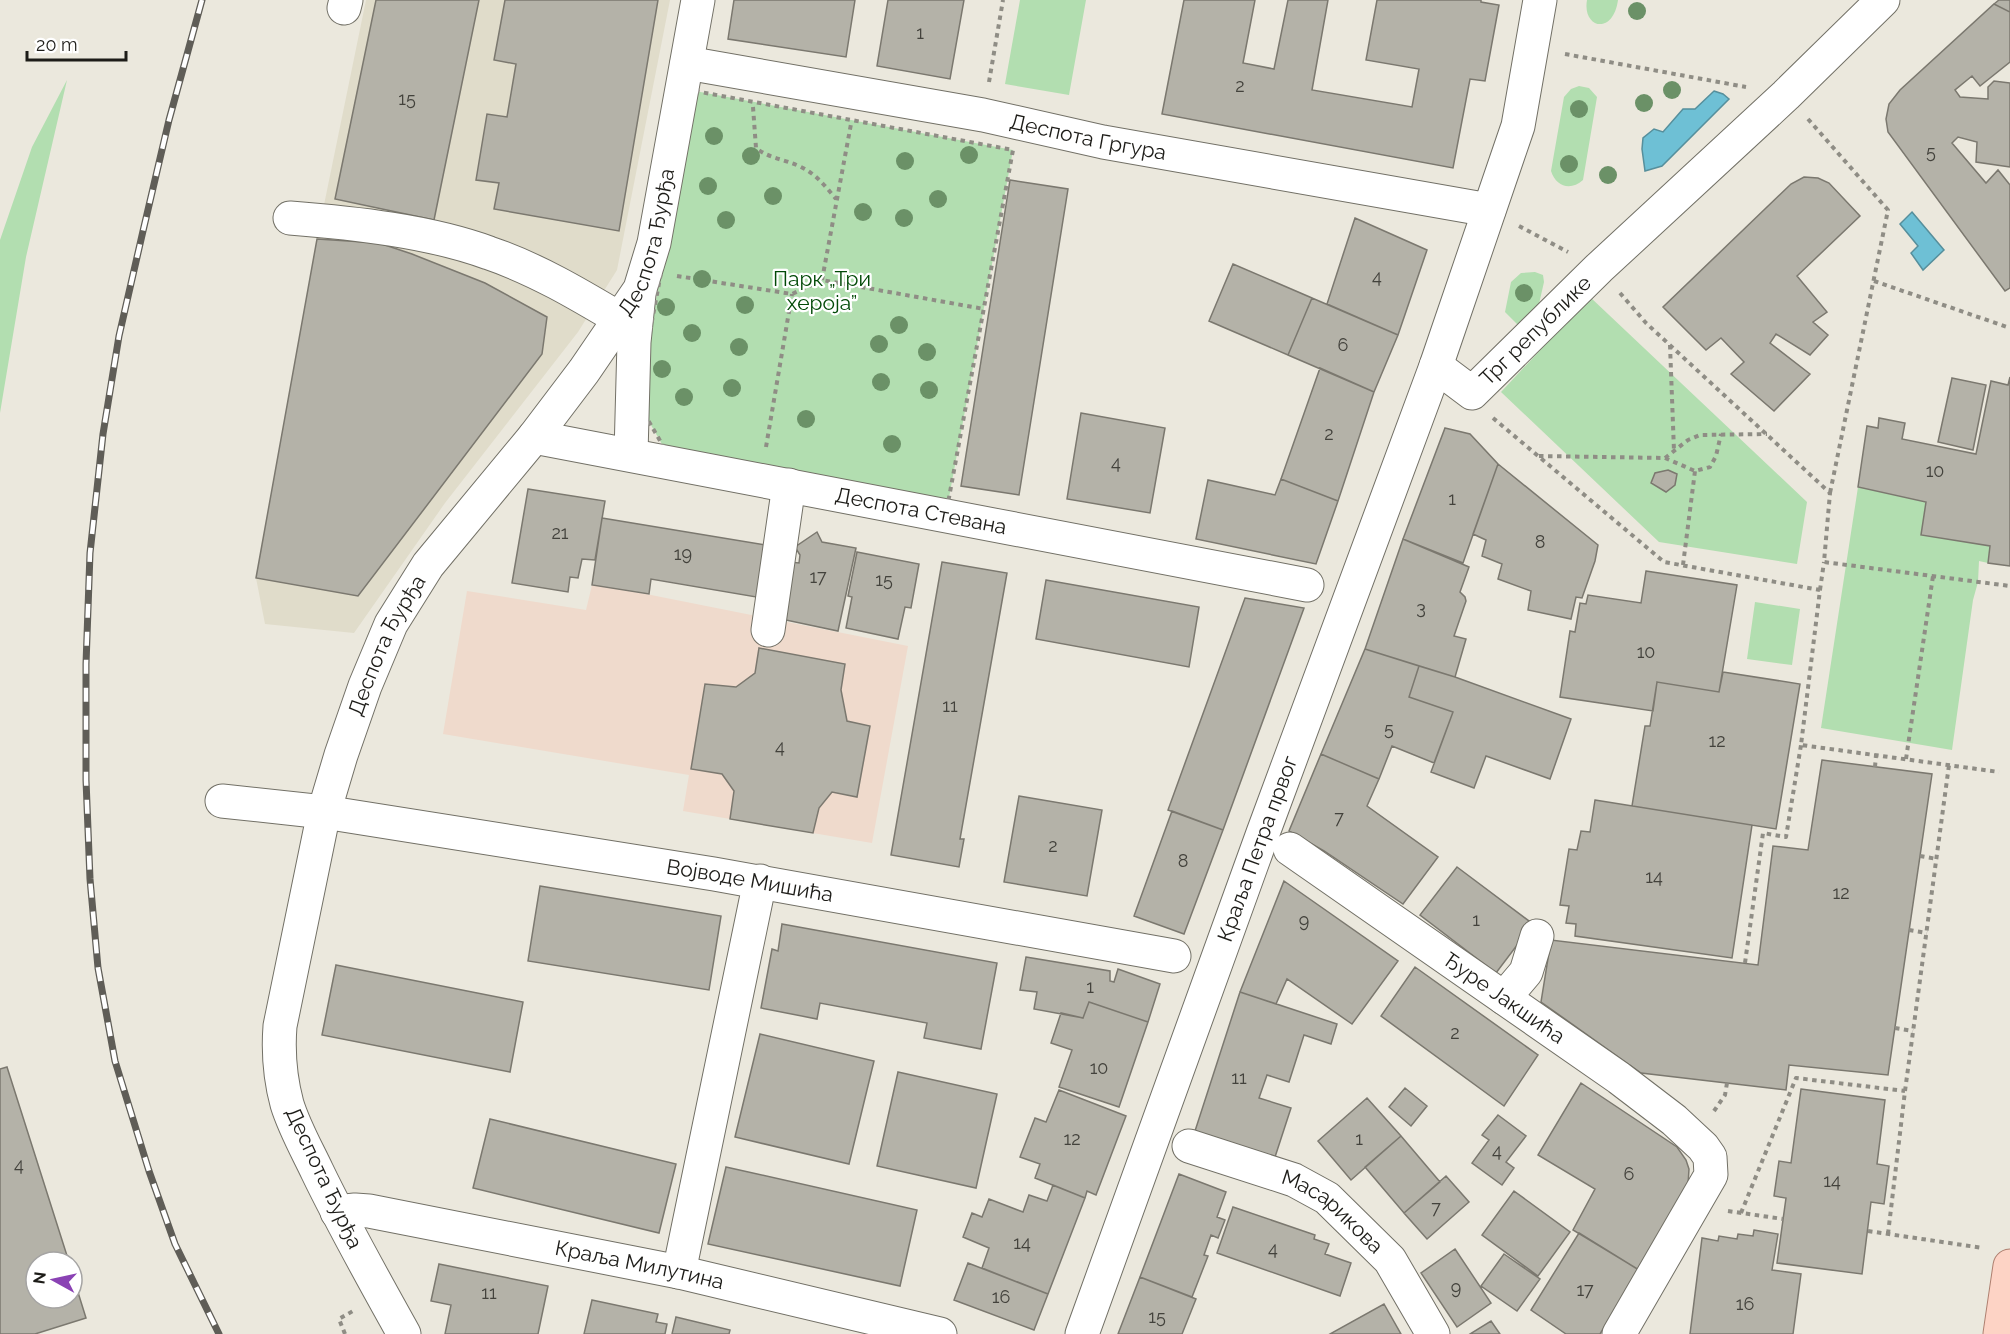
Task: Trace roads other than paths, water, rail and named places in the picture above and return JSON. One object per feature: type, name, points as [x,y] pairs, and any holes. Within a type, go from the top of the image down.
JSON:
[{"type":"main road","points":[[2000,1257],[2000,1334]]},
{"type":"street","name":"Деспота Ђурђа","points":[[404,1334],[337,1212],[288,1106],[282,1075],[278,1046],[280,1026],[324,812],[365,686],[391,624],[428,565],[534,437],[650,281],[654,243],[698,0]]},
{"type":"street","points":[[1436,366],[1518,126],[1540,0]]},
{"type":"street","name":"Трг републике","points":[[1436,366],[1472,393],[1599,268],[1777,102],[1882,0]]},
{"type":"street","name":"Деспота Гргура","points":[[687,63],[983,115],[1103,142],[1489,210]]},
{"type":"street","points":[[290,218],[320,220],[422,235],[488,252],[531,270],[620,319]]},
{"type":"street","points":[[631,454],[633,350],[650,281]]},
{"type":"street","name":"Краља Петра првог","points":[[1082,1334],[1263,833],[1436,366]]},
{"type":"street","name":"Деспота Стевана","points":[[534,437],[775,477],[1307,585]]},
{"type":"street","points":[[768,630],[775,477]]},
{"type":"street","name":"Војводе Мишића","points":[[222,801],[324,812],[760,881],[1174,956]]},
{"type":"street","name":"Ђуре Јакшића","points":[[1290,849],[1619,1078],[1674,1120],[1704,1147],[1710,1157],[1711,1174],[1619,1334]]},
{"type":"street","points":[[679,1272],[760,881]]},
{"type":"street","points":[[1504,998],[1526,972],[1537,936]]},
{"type":"street","name":"Масарикова","points":[[1189,1146],[1294,1180],[1327,1198],[1390,1260],[1433,1334]]},
{"type":"street","name":"Краља Милутина","points":[[337,1212],[369,1211],[679,1272],[940,1334]]},
{"type":"water","points":[[1714,91],[1729,99],[1662,166],[1645,171],[1643,138],[1654,129],[1663,132],[1683,109],[1695,109]]},
{"type":"water","points":[[1912,212],[1944,250],[1923,270],[1911,253],[1918,246],[1900,224]]},
{"type":"railway","points":[[202,0],[169,120],[119,336],[103,434],[90,553],[86,664],[86,780],[90,879],[98,968],[115,1061],[149,1171],[175,1244],[219,1334]]},
{"type":"park label","name":"Парк „Три хероја”","points":[[822,291]]}]
